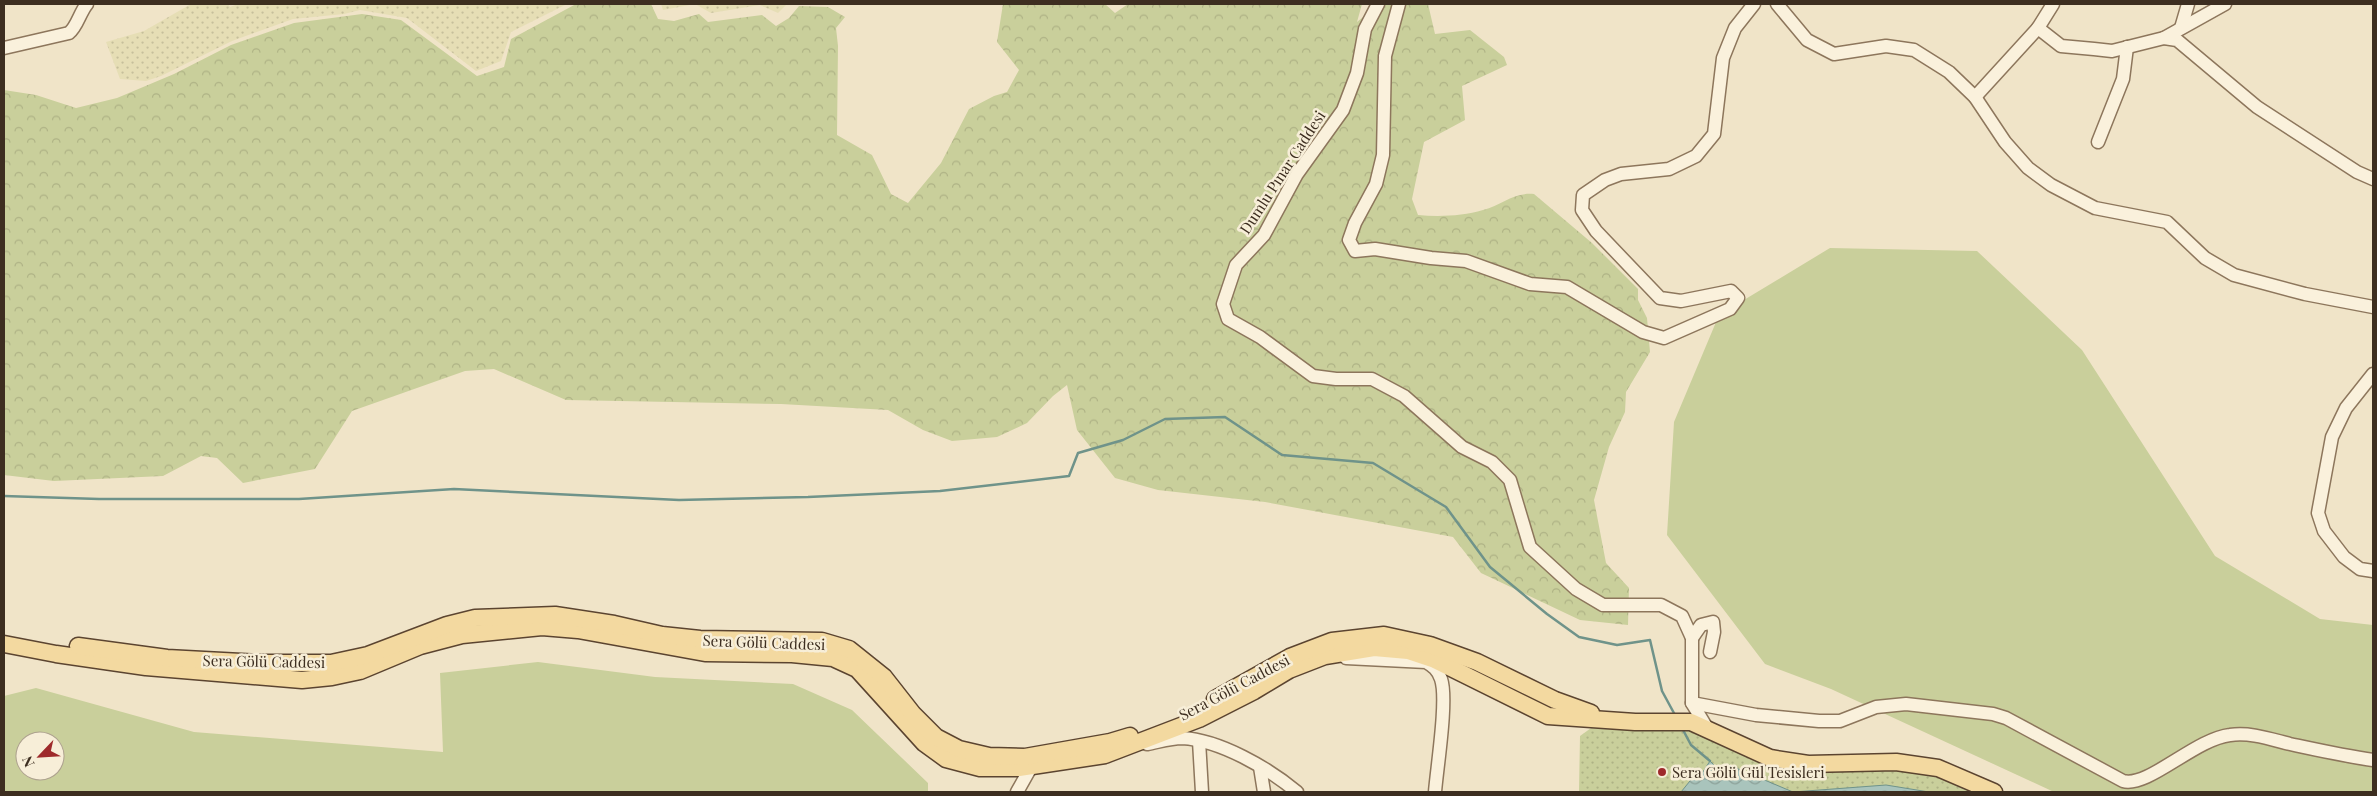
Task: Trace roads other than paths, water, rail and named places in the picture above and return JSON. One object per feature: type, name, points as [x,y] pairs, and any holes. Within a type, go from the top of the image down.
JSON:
[{"type":"main road","name":"Sera Gölü Caddesi","points":[[4,633],[57,644],[167,658],[315,664],[351,660],[447,625],[475,618],[554,615],[614,624],[662,635],[700,639],[822,641],[849,649],[884,677],[913,714],[936,737],[959,749],[989,756],[1025,757],[1035,760],[1110,742],[1144,731],[1200,708],[1290,657],[1332,641],[1384,635],[1430,644],[1477,662],[1555,700],[1605,718]]},
{"type":"main road","name":"Sera Gölü Caddesi","points":[[4,644],[56,654],[146,667],[302,680],[332,677],[360,671],[420,646],[462,635],[542,627],[578,630],[705,653],[792,654],[833,658],[857,669],[924,743],[946,759],[980,768],[1035,760],[1105,755],[1199,719],[1254,691],[1289,670],[1325,656],[1374,648],[1408,651],[1435,660],[1548,716],[1605,718],[1635,722],[1691,722],[1770,758],[1808,764],[1896,762],[1938,768],[1994,792]]},
{"type":"street","points":[[4,48],[69,33],[73,30],[81,10],[87,4]]},
{"type":"street","name":"Dumlu Pınar Caddesi","points":[[1378,4],[1365,29],[1357,73],[1343,110],[1297,174],[1264,235],[1236,265],[1223,304],[1228,319],[1260,337],[1312,376],[1336,379],[1372,379],[1404,396],[1462,447],[1492,462],[1510,480],[1530,547],[1576,589],[1603,605],[1662,605],[1682,616],[1692,638],[1692,703]]},
{"type":"street","points":[[1398,4],[1385,56],[1383,155],[1376,184],[1355,222],[1349,240],[1356,251],[1375,248],[1431,258],[1466,260],[1530,284],[1567,287],[1643,332],[1664,338],[1730,309],[1738,298],[1731,291],[1681,301],[1660,298],[1596,231],[1582,210],[1583,195],[1604,180],[1621,174],[1669,169],[1696,156],[1714,134],[1723,58],[1735,28],[1754,4]]},
{"type":"street","points":[[1777,4],[1807,40],[1834,54],[1886,46],[1914,50],[1949,72],[1975,97],[2005,142],[2028,168],[2060,190],[2094,208],[2167,222],[2205,258],[2234,274],[2305,294],[2373,307]]},
{"type":"street","points":[[1975,97],[2038,28],[2052,4]]},
{"type":"street","points":[[2181,28],[2188,4]]},
{"type":"street","points":[[2038,28],[2061,46],[2112,51],[2164,38],[2225,4]]},
{"type":"street","points":[[2164,38],[2177,40],[2257,107],[2357,172],[2373,179]]},
{"type":"street","points":[[2098,142],[2123,80],[2127,47]]},
{"type":"street","points":[[2373,374],[2346,408],[2332,437],[2318,513],[2324,531],[2344,557],[2360,569],[2373,571]]},
{"type":"street","points":[[1692,638],[1701,625],[1713,622],[1714,632],[1710,652]]},
{"type":"street","points":[[1290,657],[1325,656],[1426,662],[1435,668],[1443,687],[1435,792]]},
{"type":"street","points":[[1692,703],[1707,728]]},
{"type":"street","points":[[1692,703],[1756,715],[1819,721],[1840,720],[1876,707],[1906,704],[1993,714],[2006,718],[2123,781],[2131,783],[2145,779],[2207,741],[2229,735],[2247,734],[2344,756],[2373,760]]},
{"type":"street","points":[[1110,742],[1131,746],[1181,738],[1208,742],[1260,767],[1297,792]]},
{"type":"street","points":[[1199,741],[1202,792]]},
{"type":"street","points":[[1017,792],[1035,760]]},
{"type":"street","points":[[1260,767],[1264,792]]},
{"type":"water","points":[[1710,761],[1719,770],[1729,765],[1793,792],[1681,792],[1694,776],[1699,778]]},
{"type":"water","points":[[1886,785],[1929,792],[1793,792]]},
{"type":"waterway","points":[[4,496],[99,499],[299,499],[454,489],[679,500],[940,491],[1069,476],[1078,453],[1123,440],[1165,419],[1225,417],[1282,455],[1373,463],[1446,507],[1490,567],[1547,614],[1579,637],[1617,645],[1650,640],[1662,691],[1675,715]]},
{"type":"waterway","points":[[1682,728],[1691,745],[1710,761]]},
{"type":"place","name":"Sera Gölü Gül Tesisleri","points":[[1662,772]]}]
